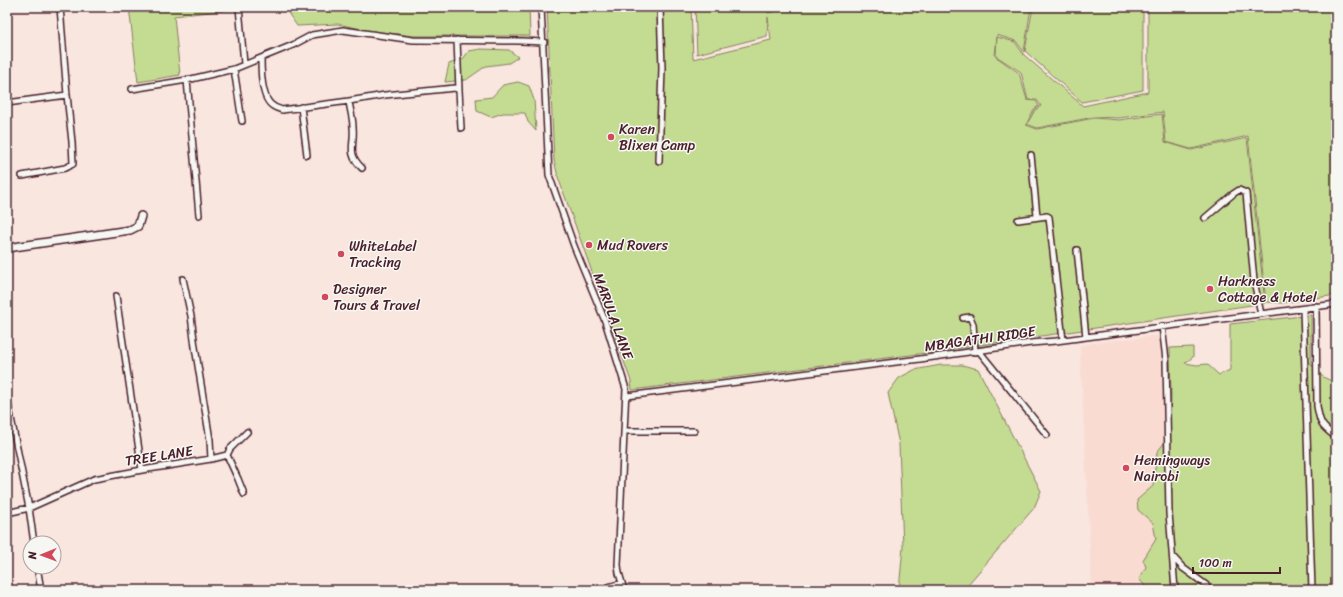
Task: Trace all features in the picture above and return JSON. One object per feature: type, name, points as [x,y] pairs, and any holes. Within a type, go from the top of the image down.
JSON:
[{"type":"street","points":[[22,176],[66,168],[73,164],[72,142],[66,95],[60,7]]},
{"type":"street","points":[[239,7],[244,64]]},
{"type":"street","name":"MARULA LANE","points":[[541,7],[544,42],[549,175],[574,246],[605,321],[627,396],[618,565],[624,590]]},
{"type":"street","points":[[659,161],[662,68],[660,7]]},
{"type":"street","points":[[132,89],[187,80],[234,69],[312,35],[343,30],[413,40],[544,42]]},
{"type":"street","points":[[457,40],[461,128]]},
{"type":"street","points":[[260,58],[262,82],[268,101],[273,106],[282,110],[385,95],[455,88],[459,90]]},
{"type":"street","points":[[234,69],[242,121]]},
{"type":"street","points":[[187,80],[199,215]]},
{"type":"street","points":[[7,103],[66,95]]},
{"type":"street","points":[[349,101],[354,137],[352,150],[355,161],[362,168]]},
{"type":"street","points":[[301,107],[307,155]]},
{"type":"street","points":[[1031,155],[1037,216]]},
{"type":"street","points":[[1205,218],[1239,190],[1246,193],[1254,281],[1261,314]]},
{"type":"street","points":[[7,248],[130,230],[138,226],[141,216]]},
{"type":"street","points":[[1018,220],[1037,216],[1049,217],[1063,340]]},
{"type":"street","points":[[1077,250],[1086,337]]},
{"type":"street","name":"TREE LANE","points":[[7,513],[29,508],[94,479],[211,459],[210,440],[191,316],[182,279]]},
{"type":"street","points":[[116,296],[142,470]]},
{"type":"street","name":"MBAGATHI RIDGE","points":[[627,396],[977,352],[1031,343],[1336,304]]},
{"type":"street","points":[[1316,306],[1318,418],[1322,426],[1336,437]]},
{"type":"street","points":[[1303,309],[1312,590]]},
{"type":"street","points":[[963,318],[970,317],[973,324],[977,352],[1047,435]]},
{"type":"street","points":[[1162,326],[1166,360],[1169,513],[1176,590]]},
{"type":"street","points":[[7,398],[29,508],[33,535]]},
{"type":"street","points":[[625,431],[694,432]]},
{"type":"street","points":[[244,494],[227,455],[230,448],[247,432]]},
{"type":"street","points":[[211,459],[227,455]]},
{"type":"street","points":[[1173,557],[1183,568],[1206,585],[1208,590]]},
{"type":"street","points":[[38,575],[41,590]]},
{"type":"street","points":[[598,590],[622,583]]},
{"type":"shaded area","name":"Hemingways Nairobi","points":[[1160,335],[1173,590],[1092,590],[1080,346],[1093,343]]},
{"type":"green space","points":[[129,7],[230,7],[227,10],[174,16],[180,75],[138,82]]},
{"type":"green space","points":[[284,7],[529,7],[530,36],[413,36],[371,31],[338,24],[297,26]]},
{"type":"green space","points":[[547,7],[691,7],[693,59],[771,40],[768,17],[767,36],[697,54],[695,7],[775,7],[768,9],[768,13],[792,7],[1031,7],[1024,52],[1016,41],[997,35],[995,56],[1019,73],[1027,100],[1036,101],[1039,106],[1034,109],[1026,125],[1037,129],[1094,118],[1119,120],[1162,114],[1165,142],[1191,150],[1247,138],[1265,303],[926,353],[632,390],[631,381],[558,177],[554,160]]},
{"type":"green space","points":[[1033,7],[1143,7],[1143,90],[1082,102],[1025,51]]},
{"type":"green space","points":[[1148,7],[1336,7],[1336,295],[1282,303],[1266,302],[1248,136],[1191,149],[1166,142],[1163,112],[1119,118],[1094,117],[1037,128],[1027,124],[1035,110],[1041,106],[1037,100],[1028,100],[1021,72],[996,56],[997,37],[1015,42],[1024,55],[1083,106],[1148,92]]},
{"type":"green space","points":[[481,49],[509,50],[518,57],[509,63],[486,66],[466,80],[445,82],[449,64],[463,59],[469,51]]},
{"type":"green space","points":[[518,82],[529,86],[534,100],[536,131],[528,122],[525,113],[503,113],[491,117],[477,111],[476,99],[492,97],[503,85]]},
{"type":"green space","points":[[1311,315],[1311,364],[1323,377],[1336,383],[1336,590],[1146,590],[1145,586],[1139,579],[1146,567],[1143,560],[1156,539],[1153,523],[1138,510],[1137,500],[1153,486],[1157,452],[1170,436],[1170,348],[1193,347],[1193,357],[1185,363],[1197,365],[1207,364],[1219,375],[1230,370],[1230,324]]},
{"type":"green space","points":[[941,365],[962,365],[978,369],[1041,491],[1034,508],[963,590],[899,590],[903,547],[899,444],[888,393],[899,378],[914,370]]},
{"type":"place","name":"Karen Blixen Camp","points":[[611,137]]},
{"type":"place","name":"Mud Rovers","points":[[589,245]]},
{"type":"place","name":"WhiteLabel Tracking","points":[[341,254]]},
{"type":"place","name":"Harkness Cottage & Hotel","points":[[1210,289]]},
{"type":"place","name":"Designer Tours & Travel","points":[[325,297]]},
{"type":"place","name":"Hemingways Nairobi","points":[[1126,468]]}]
